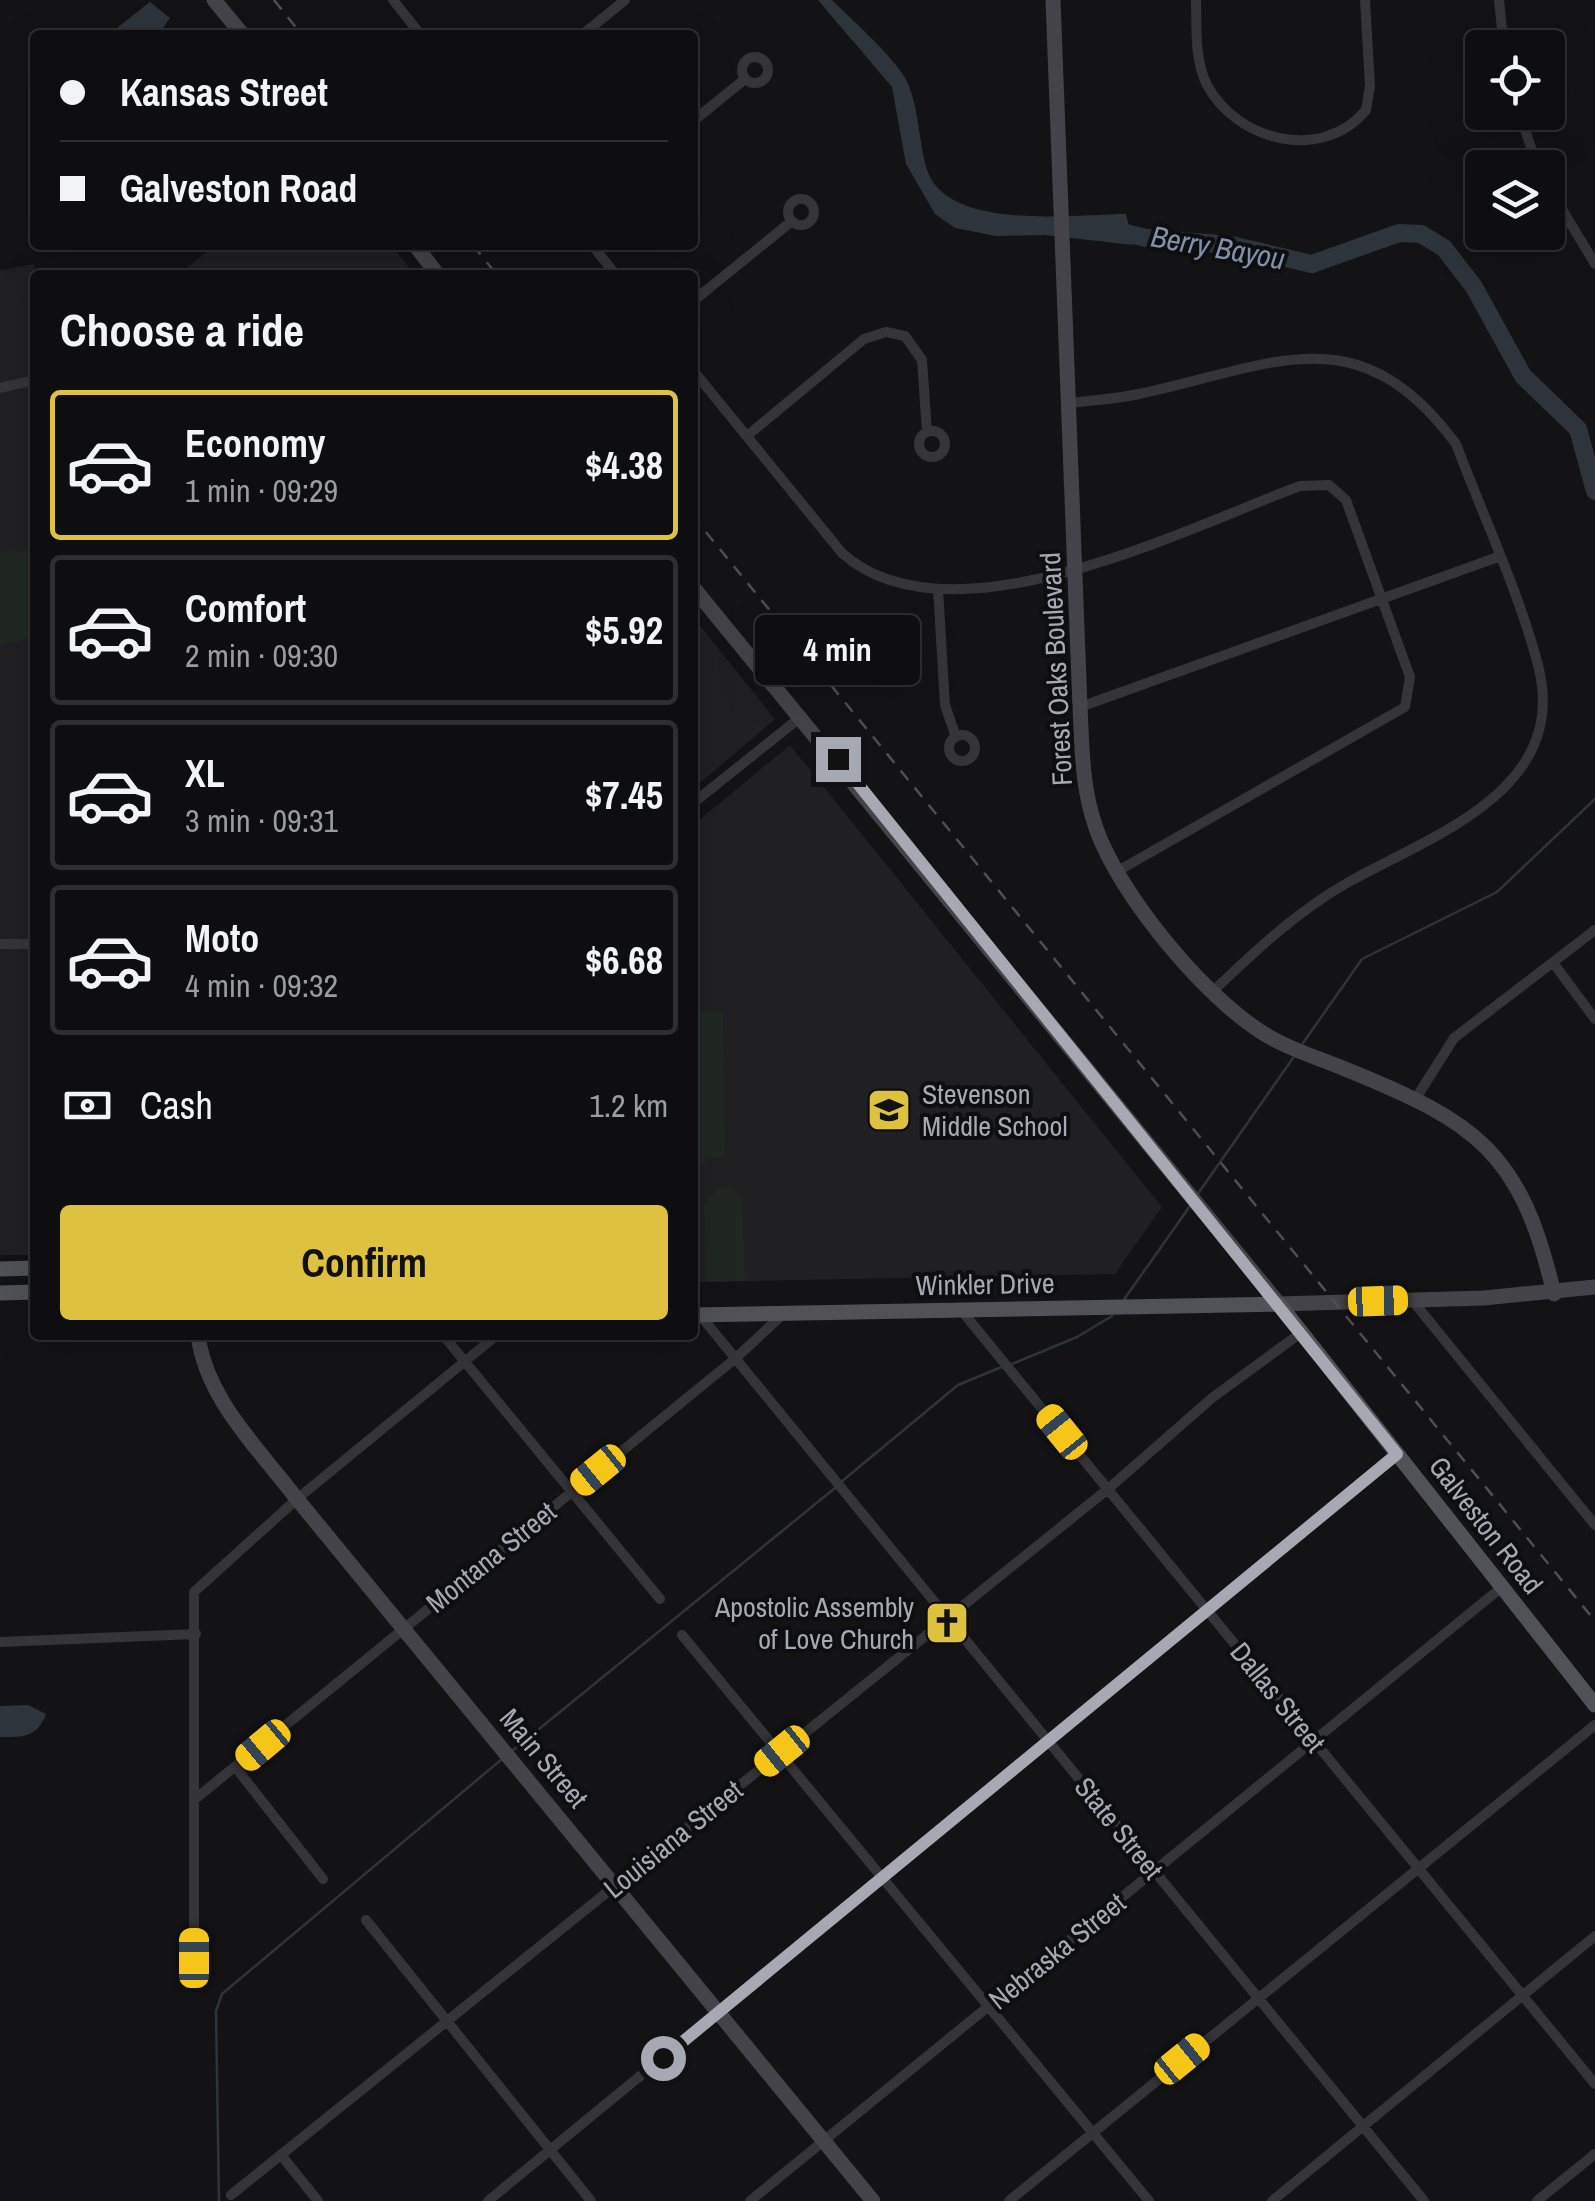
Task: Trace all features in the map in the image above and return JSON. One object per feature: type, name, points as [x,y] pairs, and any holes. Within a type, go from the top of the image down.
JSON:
[{"type":"main road","points":[[0,1268],[30,1268]]},
{"type":"main road","points":[[0,1293],[30,1292]]},
{"type":"main road","name":"Winkler Drive","points":[[698,1315],[1279,1304]]},
{"type":"main road","name":"Galveston Road","points":[[1279,1304],[1595,1705]]},
{"type":"street","points":[[214,0],[239,30]]},
{"type":"street","points":[[588,30],[625,0]]},
{"type":"street","name":"Forest Oaks Boulevard","points":[[1053,0],[1080,707],[1090,806],[1116,872],[1211,993],[1250,1026],[1278,1042],[1416,1098],[1452,1118],[1508,1168],[1540,1232],[1554,1294]]},
{"type":"street","points":[[1196,0],[1200,70],[1225,112],[1263,134],[1312,140],[1340,130],[1366,110],[1370,86],[1364,0]]},
{"type":"street","points":[[1499,0],[1502,30]]},
{"type":"street","points":[[400,2],[418,30]]},
{"type":"street","points":[[698,117],[746,78]]},
{"type":"street","points":[[1565,211],[1589,247],[1595,264]]},
{"type":"street","points":[[698,297],[792,220]]},
{"type":"street","points":[[419,250],[434,270]]},
{"type":"street","points":[[596,250],[612,270]]},
{"type":"street","points":[[748,436],[864,339],[886,332],[905,336],[922,360],[927,432]]},
{"type":"street","points":[[1070,403],[1136,395],[1278,359],[1333,358],[1370,368],[1403,387],[1435,416],[1456,444],[1539,666],[1540,726],[1522,765],[1468,820],[1334,892],[1258,948],[1211,993]]},
{"type":"street","points":[[698,376],[855,565],[888,584],[938,589],[1031,584],[1300,486],[1330,484],[1346,500],[1410,676],[1405,707],[1116,872]]},
{"type":"street","points":[[0,388],[30,381]]},
{"type":"street","points":[[1080,707],[1498,557]]},
{"type":"street","points":[[938,589],[945,705],[956,737]]},
{"type":"street","name":"Galveston Road","points":[[698,593],[1279,1304]]},
{"type":"street","points":[[698,799],[802,716]]},
{"type":"street","points":[[1416,1098],[1454,1038],[1483,1012],[1554,964],[1595,930]]},
{"type":"street","points":[[0,944],[30,944]]},
{"type":"street","points":[[1554,964],[1595,1019]]},
{"type":"street","points":[[1279,1304],[1554,1294],[1595,1287]]},
{"type":"street","points":[[1412,1300],[1592,1517]]},
{"type":"street","name":"Dallas Street","points":[[961,1310],[1595,2084]]},
{"type":"street","name":"Montana Street","points":[[194,1800],[736,1358],[785,1312]]},
{"type":"street","name":"State Street","points":[[698,1317],[736,1358],[1424,2201]]},
{"type":"street","name":"Louisiana Street","points":[[231,2194],[1108,1489],[1197,1411],[1302,1332]]},
{"type":"street","name":"Main Street","points":[[199,1340],[202,1361],[215,1392],[297,1500],[405,1626],[873,2201]]},
{"type":"street","points":[[447,1340],[660,1598]]},
{"type":"street","points":[[194,1958],[194,1592],[297,1500],[491,1340]]},
{"type":"street","points":[[488,2201],[1397,1454]]},
{"type":"street","name":"Nebraska Street","points":[[750,2201],[1502,1586]]},
{"type":"street","points":[[0,1642],[196,1634]]},
{"type":"street","points":[[682,1635],[782,1751],[1149,2201]]},
{"type":"street","points":[[1009,2201],[1595,1725]]},
{"type":"street","points":[[236,1768],[324,1878]]},
{"type":"street","points":[[366,1920],[444,2023],[591,2201]]},
{"type":"street","points":[[1272,2201],[1595,1936]]},
{"type":"street","points":[[281,2154],[318,2201]]},
{"type":"street","points":[[1537,2201],[1595,2154]]},
{"type":"shaded area","points":[[818,0],[832,0],[902,73],[915,107],[927,170],[939,190],[960,203],[1015,215],[1126,214],[1133,245],[1045,235],[996,236],[955,228],[935,214],[906,164],[892,87]]},
{"type":"shaded area","points":[[150,2],[170,18],[162,30],[114,30]]},
{"type":"shaded area","points":[[210,250],[395,250],[411,270],[184,270]]},
{"type":"shaded area","points":[[34,264],[34,270],[30,270],[30,1255],[0,1255],[0,270]]},
{"type":"shaded area","points":[[0,551],[30,551],[30,638],[0,645]]},
{"type":"shaded area","points":[[698,623],[775,719],[698,784]]},
{"type":"shaded area","name":"Stevenson Middle School","points":[[790,745],[1162,1207],[1115,1274],[698,1282],[698,821]]},
{"type":"shaded area","points":[[698,1012],[723,1012],[725,1157],[710,1159],[698,1168]]},
{"type":"shaded area","points":[[718,1187],[732,1189],[742,1198],[745,1281],[705,1282],[704,1204]]},
{"type":"shaded area","points":[[28,1705],[46,1714],[38,1728],[22,1736],[0,1737],[0,1706]]},
{"type":"waterway","name":"Berry Bayou","points":[[1110,229],[1146,238],[1231,245],[1312,264],[1399,233],[1421,234],[1444,248],[1474,287],[1523,376],[1578,429],[1595,491]]},
{"type":"waterway","points":[[1303,1043],[1362,959],[1497,892],[1595,799]]},
{"type":"waterway","points":[[1197,1195],[1293,1058]]},
{"type":"waterway","points":[[1123,1301],[1190,1206]]},
{"type":"waterway","points":[[1012,1364],[1077,1337],[1112,1316]]},
{"type":"waterway","points":[[841,1482],[958,1385],[1004,1366]]},
{"type":"waterway","points":[[512,1751],[835,1488]]},
{"type":"waterway","points":[[219,2201],[216,2011],[222,1994],[502,1759]]},
{"type":"railway","points":[[274,0],[298,30]]},
{"type":"railway","points":[[477,250],[493,270]]},
{"type":"railway","points":[[698,522],[1595,1621]]},
{"type":"place","name":"Stevenson Middle School","points":[[889,1110]]},
{"type":"place","name":"Apostolic Assembly of Love Church","points":[[947,1623]]},
{"type":"route","points":[[663,2058],[1397,1454],[838,759]]}]
